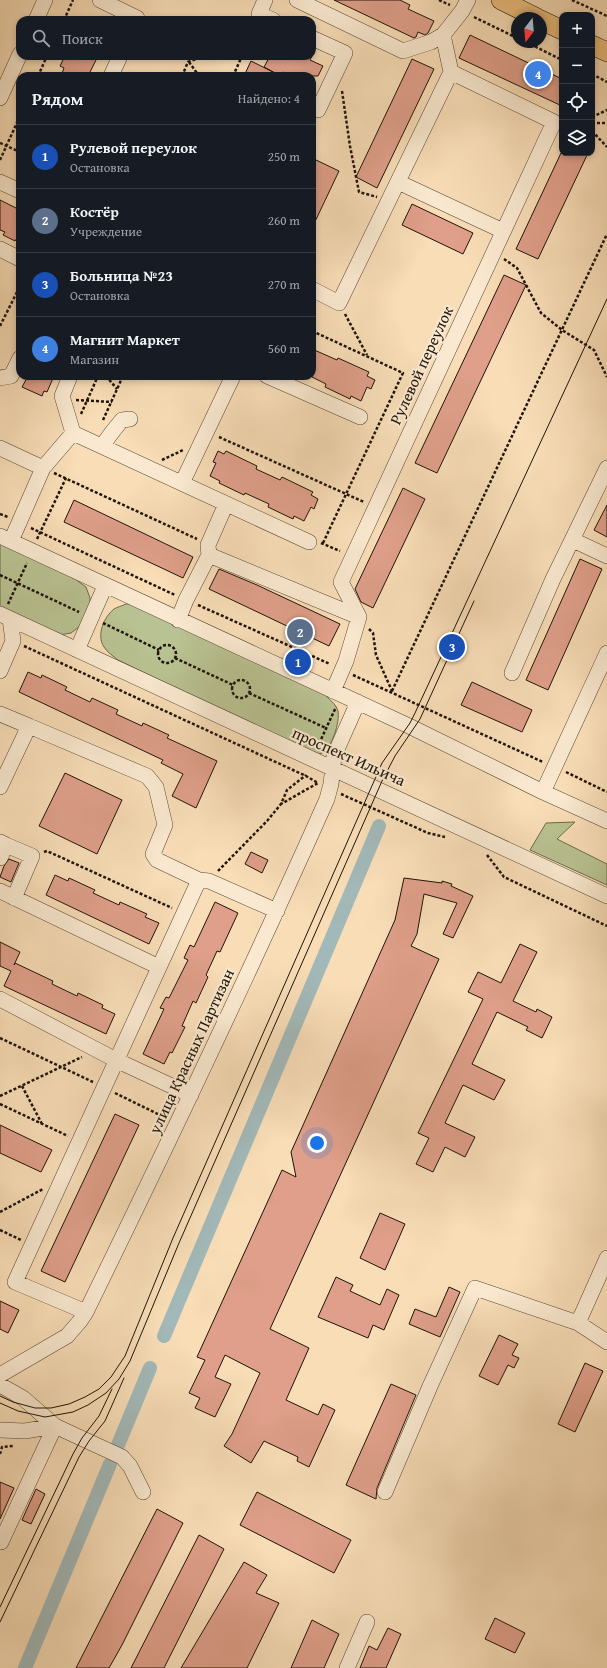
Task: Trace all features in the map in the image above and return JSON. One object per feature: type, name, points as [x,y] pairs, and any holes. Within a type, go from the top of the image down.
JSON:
[{"type":"main road","points":[[501,0],[525,12]]},
{"type":"main road","points":[[547,23],[559,29]]},
{"type":"main road","points":[[595,46],[607,52]]},
{"type":"street","points":[[38,16],[45,0]]},
{"type":"street","points":[[100,0],[133,16]]},
{"type":"street","points":[[264,16],[259,14],[265,0]]},
{"type":"street","points":[[297,0],[403,51],[431,42],[443,35],[465,6]]},
{"type":"street","points":[[316,291],[339,302],[451,72],[443,35]]},
{"type":"street","points":[[316,40],[345,53],[318,110],[316,109]]},
{"type":"street","points":[[0,98],[17,60]]},
{"type":"street","points":[[113,72],[118,60]]},
{"type":"street","name":"Рулевой переулок","points":[[359,618],[341,582],[554,122],[451,72]]},
{"type":"street","points":[[0,182],[16,189]]},
{"type":"street","points":[[398,182],[504,231]]},
{"type":"street","points":[[0,249],[16,256]]},
{"type":"street","points":[[0,378],[11,376],[16,366]]},
{"type":"street","points":[[68,380],[62,396],[72,433]]},
{"type":"street","points":[[182,484],[231,380]]},
{"type":"street","points":[[276,380],[360,417]]},
{"type":"street","points":[[98,444],[113,431],[122,420],[130,420]]},
{"type":"street","points":[[72,433],[309,542]]},
{"type":"street","points":[[72,433],[43,468],[19,522],[5,539],[358,702],[543,792],[607,821]]},
{"type":"street","points":[[0,448],[43,468]]},
{"type":"street","points":[[512,673],[553,580],[607,468]]},
{"type":"street","points":[[178,620],[209,550],[226,504]]},
{"type":"street","points":[[573,540],[607,556]]},
{"type":"street","points":[[209,550],[359,618],[342,670],[333,691]]},
{"type":"street","points":[[77,650],[105,586]]},
{"type":"street","points":[[0,671],[13,641],[5,614]]},
{"type":"street","name":"проспект Ильича","points":[[5,614],[77,650],[334,770],[434,814],[607,896]]},
{"type":"street","points":[[543,792],[607,653]]},
{"type":"street","name":"улица Красных Партизан","points":[[0,1375],[66,1336],[86,1312],[178,1124],[277,911],[327,799],[334,770],[334,756],[358,702]]},
{"type":"street","points":[[0,714],[147,776],[156,787],[165,825],[153,854],[158,860],[277,911]]},
{"type":"street","points":[[0,787],[29,726]]},
{"type":"street","points":[[2,849],[32,856],[7,894],[159,968]]},
{"type":"street","points":[[86,1312],[15,1282],[183,914],[204,880]]},
{"type":"street","points":[[0,999],[96,1050],[191,1095]]},
{"type":"street","points":[[578,1323],[607,1258]]},
{"type":"street","points":[[385,1492],[431,1384],[475,1288],[578,1323],[607,1342]]},
{"type":"street","points":[[0,1385],[23,1398],[55,1426],[99,1445],[122,1457],[130,1466],[143,1492]]},
{"type":"street","points":[[0,1430],[25,1431],[55,1426]]},
{"type":"street","points":[[1,1542],[55,1426]]},
{"type":"street","points":[[347,1668],[367,1622]]},
{"type":"path","points":[[66,16],[73,0]]},
{"type":"path","points":[[439,0],[465,6],[511,34]]},
{"type":"path","points":[[572,0],[607,16]]},
{"type":"path","points":[[538,48],[559,58]]},
{"type":"path","points":[[40,72],[45,60]]},
{"type":"path","points":[[184,72],[188,62],[193,60]]},
{"type":"path","points":[[235,72],[240,60]]},
{"type":"path","points":[[188,62],[196,72]]},
{"type":"path","points":[[595,76],[607,82]]},
{"type":"path","points":[[341,87],[359,192],[389,200]]},
{"type":"path","points":[[595,116],[607,110]]},
{"type":"path","points":[[595,123],[607,123]]},
{"type":"path","points":[[0,160],[16,125]]},
{"type":"path","points":[[595,135],[607,147]]},
{"type":"path","points":[[0,143],[16,150]]},
{"type":"path","points":[[392,691],[607,234]]},
{"type":"path","points":[[494,252],[517,268],[542,313],[562,330],[594,350],[607,377]]},
{"type":"path","points":[[0,326],[16,294]]},
{"type":"path","points":[[339,302],[367,356]]},
{"type":"path","points":[[72,433],[96,380]]},
{"type":"path","points":[[109,380],[117,390]]},
{"type":"path","points":[[98,444],[112,402],[122,380]]},
{"type":"path","points":[[63,400],[112,402]]},
{"type":"path","points":[[148,468],[205,436],[376,507]]},
{"type":"path","points":[[43,468],[66,478],[209,550]]},
{"type":"path","points":[[34,545],[66,478]]},
{"type":"path","points":[[0,514],[186,600],[392,691],[607,792]]},
{"type":"path","points":[[309,542],[322,543],[353,557]]},
{"type":"path","points":[[5,614],[29,557]]},
{"type":"path","points":[[0,575],[80,612]]},
{"type":"path","points":[[359,618],[373,633],[376,655],[392,691]]},
{"type":"path","points":[[103,623],[159,650]]},
{"type":"path","points":[[13,641],[306,776],[318,783],[281,804]]},
{"type":"path","points":[[166,645],[172,646],[176,652],[175,658],[169,662],[163,662],[159,658],[159,650],[166,645]]},
{"type":"path","points":[[175,658],[233,686]]},
{"type":"path","points":[[238,681],[246,682],[250,687],[249,693],[244,698],[236,697],[233,693],[233,686],[238,681]]},
{"type":"path","points":[[249,693],[326,728]]},
{"type":"path","points":[[316,750],[337,707]]},
{"type":"path","points":[[204,880],[268,821],[281,804],[287,790],[306,776],[308,772]]},
{"type":"path","points":[[340,794],[428,833],[449,838]]},
{"type":"path","points":[[32,856],[46,850],[183,914]]},
{"type":"path","points":[[486,855],[504,877],[607,926]]},
{"type":"path","points":[[0,1038],[178,1124]]},
{"type":"path","points":[[0,1096],[62,1068],[96,1050]]},
{"type":"path","points":[[22,1086],[42,1124]]},
{"type":"path","points":[[0,1104],[79,1142]]},
{"type":"path","points":[[0,1212],[63,1178]]},
{"type":"path","points":[[0,1230],[32,1245]]},
{"type":"path","points":[[0,1454],[2,1447],[17,1446]]},
{"type":"green space","points":[[0,543],[75,579],[86,587],[90,598],[90,608],[79,627],[71,633],[59,635],[0,607]]},
{"type":"green space","points":[[126,604],[135,604],[324,694],[334,704],[338,711],[338,722],[329,746],[322,753],[313,755],[118,660],[104,647],[101,632],[104,621],[110,612],[115,608]]},
{"type":"green space","points":[[575,822],[557,839],[607,864],[607,885],[530,850],[546,823]]},
{"type":"building","points":[[334,0],[400,0],[410,5],[408,9],[434,21],[428,33],[425,35],[418,32],[414,38]]},
{"type":"building","points":[[470,35],[559,78],[559,105],[459,58]]},
{"type":"building","points":[[412,59],[434,69],[377,188],[356,177]]},
{"type":"building","points":[[63,60],[96,60],[90,72],[62,72],[64,68],[60,66]]},
{"type":"building","points":[[268,60],[310,60],[323,66],[318,76],[316,76],[316,72],[273,72],[264,67]]},
{"type":"building","points":[[251,61],[273,72],[246,72]]},
{"type":"building","points":[[560,156],[587,156],[538,259],[516,249]]},
{"type":"building","points":[[316,160],[339,171],[316,220]]},
{"type":"building","points":[[0,200],[16,208],[16,240],[15,241],[3,235],[5,232],[0,230]]},
{"type":"building","points":[[412,204],[473,233],[463,254],[402,225]]},
{"type":"building","points":[[504,275],[526,285],[437,473],[415,463]]},
{"type":"building","points":[[316,351],[337,360],[338,358],[369,372],[367,376],[375,380],[371,389],[367,387],[361,401],[351,396],[350,399],[325,387],[326,384],[316,379]]},
{"type":"building","points":[[26,380],[52,380],[47,392],[44,391],[42,396],[22,387]]},
{"type":"building","points":[[218,451],[224,454],[226,451],[257,466],[256,469],[280,480],[282,477],[313,492],[311,495],[318,499],[314,509],[311,507],[304,521],[294,516],[293,519],[268,507],[269,504],[245,493],[244,495],[219,483],[220,481],[210,476],[216,463],[213,462]]},
{"type":"building","points":[[403,488],[425,499],[373,608],[361,602],[355,589]]},
{"type":"building","points":[[74,500],[193,557],[183,578],[64,522]]},
{"type":"building","points":[[607,505],[607,537],[594,530]]},
{"type":"building","points":[[580,559],[602,569],[548,690],[526,680]]},
{"type":"building","points":[[219,569],[340,624],[329,646],[209,589]]},
{"type":"building","points":[[28,672],[41,678],[42,675],[67,687],[65,690],[90,702],[92,698],[118,710],[116,714],[142,726],[143,723],[169,735],[167,738],[217,761],[196,808],[172,796],[183,774],[161,763],[163,760],[19,692]]},
{"type":"building","points":[[472,682],[532,710],[522,732],[461,705]]},
{"type":"building","points":[[65,773],[122,800],[97,854],[39,826]]},
{"type":"building","points":[[251,852],[268,860],[262,873],[245,864]]},
{"type":"building","points":[[9,859],[19,863],[11,882],[0,877],[4,866]]},
{"type":"building","points":[[55,875],[68,881],[69,878],[95,890],[93,893],[119,905],[120,902],[147,914],[145,917],[159,923],[149,944],[46,895]]},
{"type":"building","points":[[404,878],[442,883],[442,881],[452,884],[451,886],[473,896],[453,938],[443,934],[457,903],[424,894],[417,934],[411,946],[439,959],[270,1329],[309,1348],[286,1400],[318,1415],[323,1404],[335,1410],[309,1467],[297,1461],[298,1457],[264,1441],[251,1463],[224,1446],[232,1434],[260,1373],[225,1355],[215,1377],[231,1384],[215,1417],[195,1408],[200,1398],[189,1393],[205,1360],[197,1357],[282,1170],[296,1177],[291,1152],[395,920]]},
{"type":"building","points":[[215,902],[238,913],[220,952],[217,951],[206,975],[208,977],[196,1003],[193,1001],[182,1026],[185,1027],[172,1053],[170,1052],[164,1064],[143,1054],[164,1009],[160,1008],[166,997],[169,998],[188,960],[184,958],[190,945],[194,947]]},
{"type":"building","points":[[0,942],[20,952],[14,965],[15,963],[53,981],[52,984],[77,996],[78,993],[103,1005],[102,1008],[115,1014],[106,1034],[4,986],[11,971],[0,966]]},
{"type":"building","points":[[520,944],[537,952],[513,1001],[536,1012],[537,1009],[552,1017],[542,1038],[526,1030],[528,1027],[497,1012],[472,1064],[505,1080],[494,1100],[463,1085],[445,1123],[475,1137],[465,1157],[445,1147],[433,1172],[416,1164],[429,1138],[418,1133],[483,999],[468,992],[478,972],[501,983]]},
{"type":"building","points":[[115,1114],[139,1125],[65,1282],[41,1271]]},
{"type":"building","points":[[0,1125],[52,1150],[41,1172],[0,1153]]},
{"type":"building","points":[[380,1213],[405,1224],[385,1270],[360,1258]]},
{"type":"building","points":[[336,1277],[353,1285],[350,1291],[380,1305],[387,1289],[399,1295],[384,1330],[373,1325],[368,1338],[318,1317]]},
{"type":"building","points":[[449,1287],[460,1292],[440,1337],[409,1324],[415,1309],[436,1317]]},
{"type":"building","points":[[0,1301],[19,1310],[8,1333],[0,1329]]},
{"type":"building","points":[[499,1335],[518,1344],[512,1355],[519,1358],[514,1368],[508,1365],[498,1385],[479,1376]]},
{"type":"building","points":[[585,1363],[603,1371],[575,1432],[558,1424]]},
{"type":"building","points":[[391,1384],[416,1395],[377,1488],[376,1499],[346,1485]]},
{"type":"building","points":[[0,1482],[14,1488],[0,1519]]},
{"type":"building","points":[[36,1489],[45,1494],[31,1524],[22,1520]]},
{"type":"building","points":[[257,1492],[351,1540],[334,1573],[240,1525]]},
{"type":"building","points":[[157,1509],[183,1523],[122,1645],[109,1668],[76,1668]]},
{"type":"building","points":[[199,1535],[224,1549],[164,1668],[131,1668]]},
{"type":"building","points":[[244,1562],[267,1575],[256,1593],[279,1603],[247,1668],[181,1668]]},
{"type":"building","points":[[495,1618],[525,1633],[515,1653],[485,1639]]},
{"type":"building","points":[[312,1620],[339,1634],[324,1668],[291,1668]]},
{"type":"building","points":[[388,1628],[401,1634],[386,1668],[360,1668],[369,1646],[377,1650]]},
{"type":"waterway","points":[[164,1336],[379,826]]},
{"type":"waterway","points":[[118,1445],[150,1368]]},
{"type":"waterway","points":[[25,1668],[110,1464]]},
{"type":"tram line","points":[[0,1396],[13,1402],[35,1408],[51,1408],[69,1404],[99,1389],[111,1377],[125,1356],[173,1238],[382,763],[410,723],[415,713],[607,299]]},
{"type":"tram line","points":[[0,1403],[18,1411],[45,1417],[73,1412],[88,1405],[106,1393],[119,1379],[130,1361],[179,1243],[382,781],[395,756],[420,719],[474,601]]},
{"type":"tram line","points":[[0,1622],[79,1457],[89,1441],[105,1421],[124,1378]]},
{"type":"tram line","points":[[0,1607],[73,1454],[82,1438],[99,1416],[112,1389]]},
{"type":"place","name":"Магнит Маркет","points":[[538,74]]},
{"type":"place","name":"Костёр","points":[[300,632]]},
{"type":"place","name":"Больница №23","points":[[452,647]]},
{"type":"place","name":"Рулевой переулок","points":[[298,662]]}]
